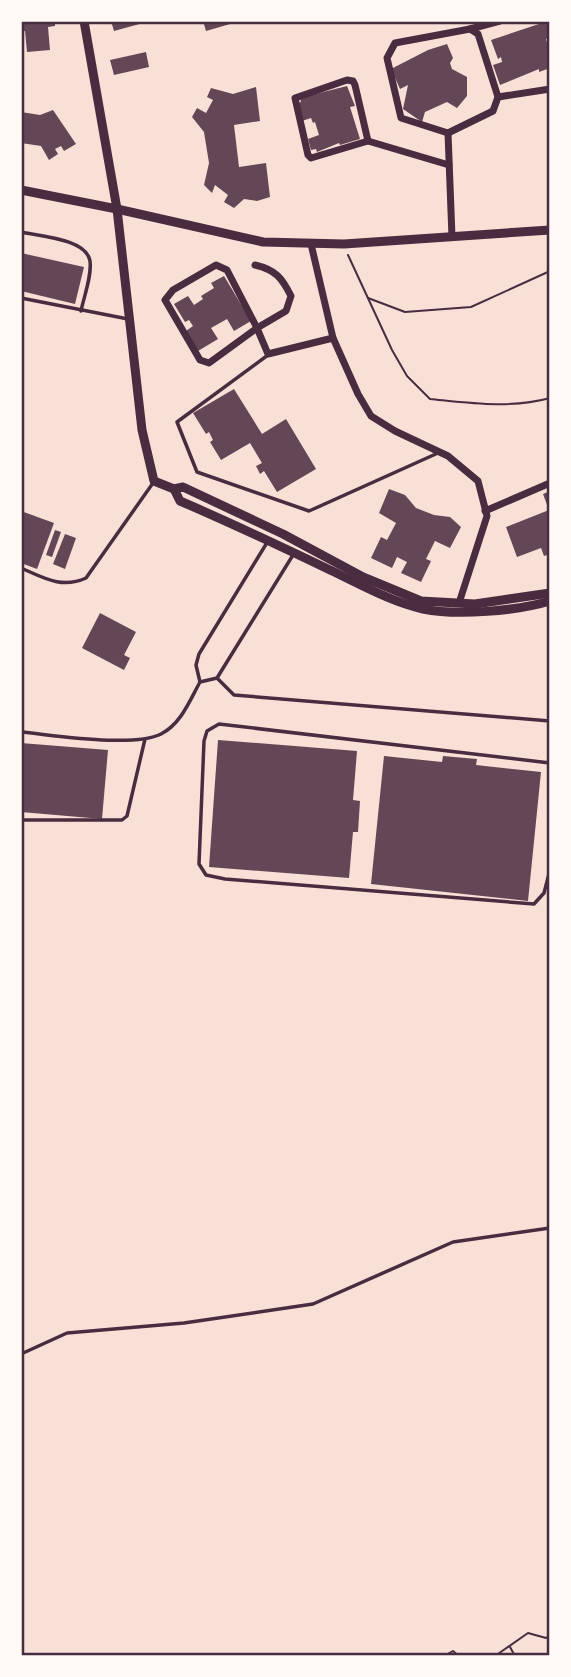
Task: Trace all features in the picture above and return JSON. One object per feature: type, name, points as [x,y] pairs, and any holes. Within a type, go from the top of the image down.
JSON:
[{"type":"street","points":[[84,21],[117,208],[142,430],[154,481],[174,489],[183,487],[283,534],[363,577],[421,601],[475,604],[550,593]]},
{"type":"street","points":[[470,29],[478,33],[498,97],[492,111],[448,134],[401,118],[387,58],[396,43],[500,21]]},
{"type":"street","points":[[368,141],[353,81],[347,80],[295,98],[308,155],[311,158],[368,141],[449,164]]},
{"type":"street","points":[[498,97],[550,89]]},
{"type":"street","points":[[448,134],[452,237]]},
{"type":"street","points":[[21,190],[117,208],[263,242],[344,244],[550,230]]},
{"type":"street","points":[[311,243],[333,338],[371,416],[395,432],[448,456],[478,481],[486,516],[459,603]]},
{"type":"street","points":[[255,265],[272,269],[282,279],[291,296],[286,312],[257,328],[209,363],[200,360],[165,300],[173,290],[216,265],[227,271],[257,328],[268,355],[333,338]]},
{"type":"street","points":[[485,511],[550,483]]},
{"type":"street","points":[[174,489],[180,501],[393,599],[424,609],[487,611],[550,601]]},
{"type":"lane","points":[[21,232],[75,244],[84,249],[90,265],[81,311]]},
{"type":"lane","points":[[21,298],[128,320]]},
{"type":"lane","points":[[268,355],[177,422],[197,472],[309,511],[440,452]]},
{"type":"lane","points":[[21,568],[58,583],[73,584],[86,578],[154,481]]},
{"type":"lane","points":[[21,732],[117,740],[145,739],[163,733],[180,718],[200,682],[196,665],[199,654],[268,540]]},
{"type":"lane","points":[[200,682],[217,678],[294,553]]},
{"type":"lane","points":[[217,678],[234,695],[550,721]]},
{"type":"lane","points":[[550,764],[219,724],[207,731],[204,741],[199,864],[206,875],[225,879],[518,904],[534,904],[540,900],[550,873]]},
{"type":"lane","points":[[21,820],[122,820],[127,816],[145,739]]},
{"type":"lane","points":[[21,1354],[67,1332],[184,1322],[313,1304],[453,1242],[550,1228]]},
{"type":"path","points":[[344,244],[367,298],[407,376],[430,399],[495,405],[528,404],[550,398]]},
{"type":"path","points":[[367,298],[405,312],[471,307],[550,271]]},
{"type":"path","points":[[495,1656],[528,1633],[546,1638],[550,1635]]},
{"type":"path","points":[[510,1646],[515,1656]]},
{"type":"path","points":[[444,1656],[453,1651],[459,1656]]},
{"type":"building","points":[[21,21],[55,21],[55,26],[48,27],[50,50],[27,52]]},
{"type":"building","points":[[111,21],[147,21],[147,22],[114,31]]},
{"type":"building","points":[[203,21],[236,21],[237,22],[206,31]]},
{"type":"building","points":[[548,21],[550,37],[546,39],[550,52],[550,68],[539,72],[539,69],[500,85],[493,65],[502,62],[501,57],[498,59],[491,40]]},
{"type":"building","points":[[447,44],[453,58],[450,63],[452,69],[467,77],[467,96],[457,108],[447,102],[425,112],[422,122],[403,109],[408,85],[400,89],[391,69],[428,50]]},
{"type":"building","points":[[146,52],[149,67],[114,75],[110,60]]},
{"type":"building","points":[[347,86],[355,106],[350,107],[360,139],[340,145],[339,143],[317,152],[316,149],[311,150],[308,139],[319,135],[311,118],[302,121],[297,103],[301,102],[300,98]]},
{"type":"building","points":[[256,87],[260,121],[234,125],[239,167],[266,163],[270,197],[257,201],[244,199],[234,208],[224,202],[228,195],[215,185],[212,193],[204,185],[209,163],[204,132],[192,117],[197,108],[206,113],[213,100],[207,97],[211,88],[233,94]]},
{"type":"building","points":[[53,110],[76,144],[64,151],[61,146],[55,149],[58,154],[49,160],[41,146],[21,143],[21,112],[40,115]]},
{"type":"building","points":[[21,253],[84,267],[75,304],[21,291]]},
{"type":"building","points":[[224,276],[251,321],[234,331],[227,319],[211,328],[218,339],[198,351],[186,331],[193,326],[189,320],[185,322],[174,304],[188,296],[194,305],[203,299],[201,296],[214,288],[211,283]]},
{"type":"building","points":[[234,389],[262,434],[286,419],[316,469],[277,492],[264,471],[260,474],[256,466],[262,463],[250,443],[221,460],[210,442],[213,440],[209,432],[206,434],[193,413]]},
{"type":"building","points":[[389,489],[405,495],[416,508],[434,515],[450,517],[461,527],[450,548],[435,541],[426,559],[431,561],[421,582],[401,573],[407,562],[397,557],[392,568],[371,558],[381,537],[387,540],[396,523],[379,513]]},
{"type":"building","points":[[550,491],[550,554],[544,556],[541,548],[517,557],[506,527],[549,510],[543,494]]},
{"type":"building","points":[[21,511],[54,523],[37,569],[21,563]]},
{"type":"building","points":[[55,530],[61,532],[52,557],[46,555]]},
{"type":"building","points":[[65,534],[76,538],[65,569],[53,564]]},
{"type":"building","points":[[100,613],[136,632],[124,655],[130,658],[124,670],[82,648]]},
{"type":"building","points":[[218,740],[357,751],[353,800],[360,801],[358,832],[353,832],[349,878],[209,867]]},
{"type":"building","points":[[21,743],[108,750],[102,819],[21,812]]},
{"type":"building","points":[[384,756],[442,762],[443,756],[477,759],[476,765],[541,772],[528,901],[371,884]]}]
